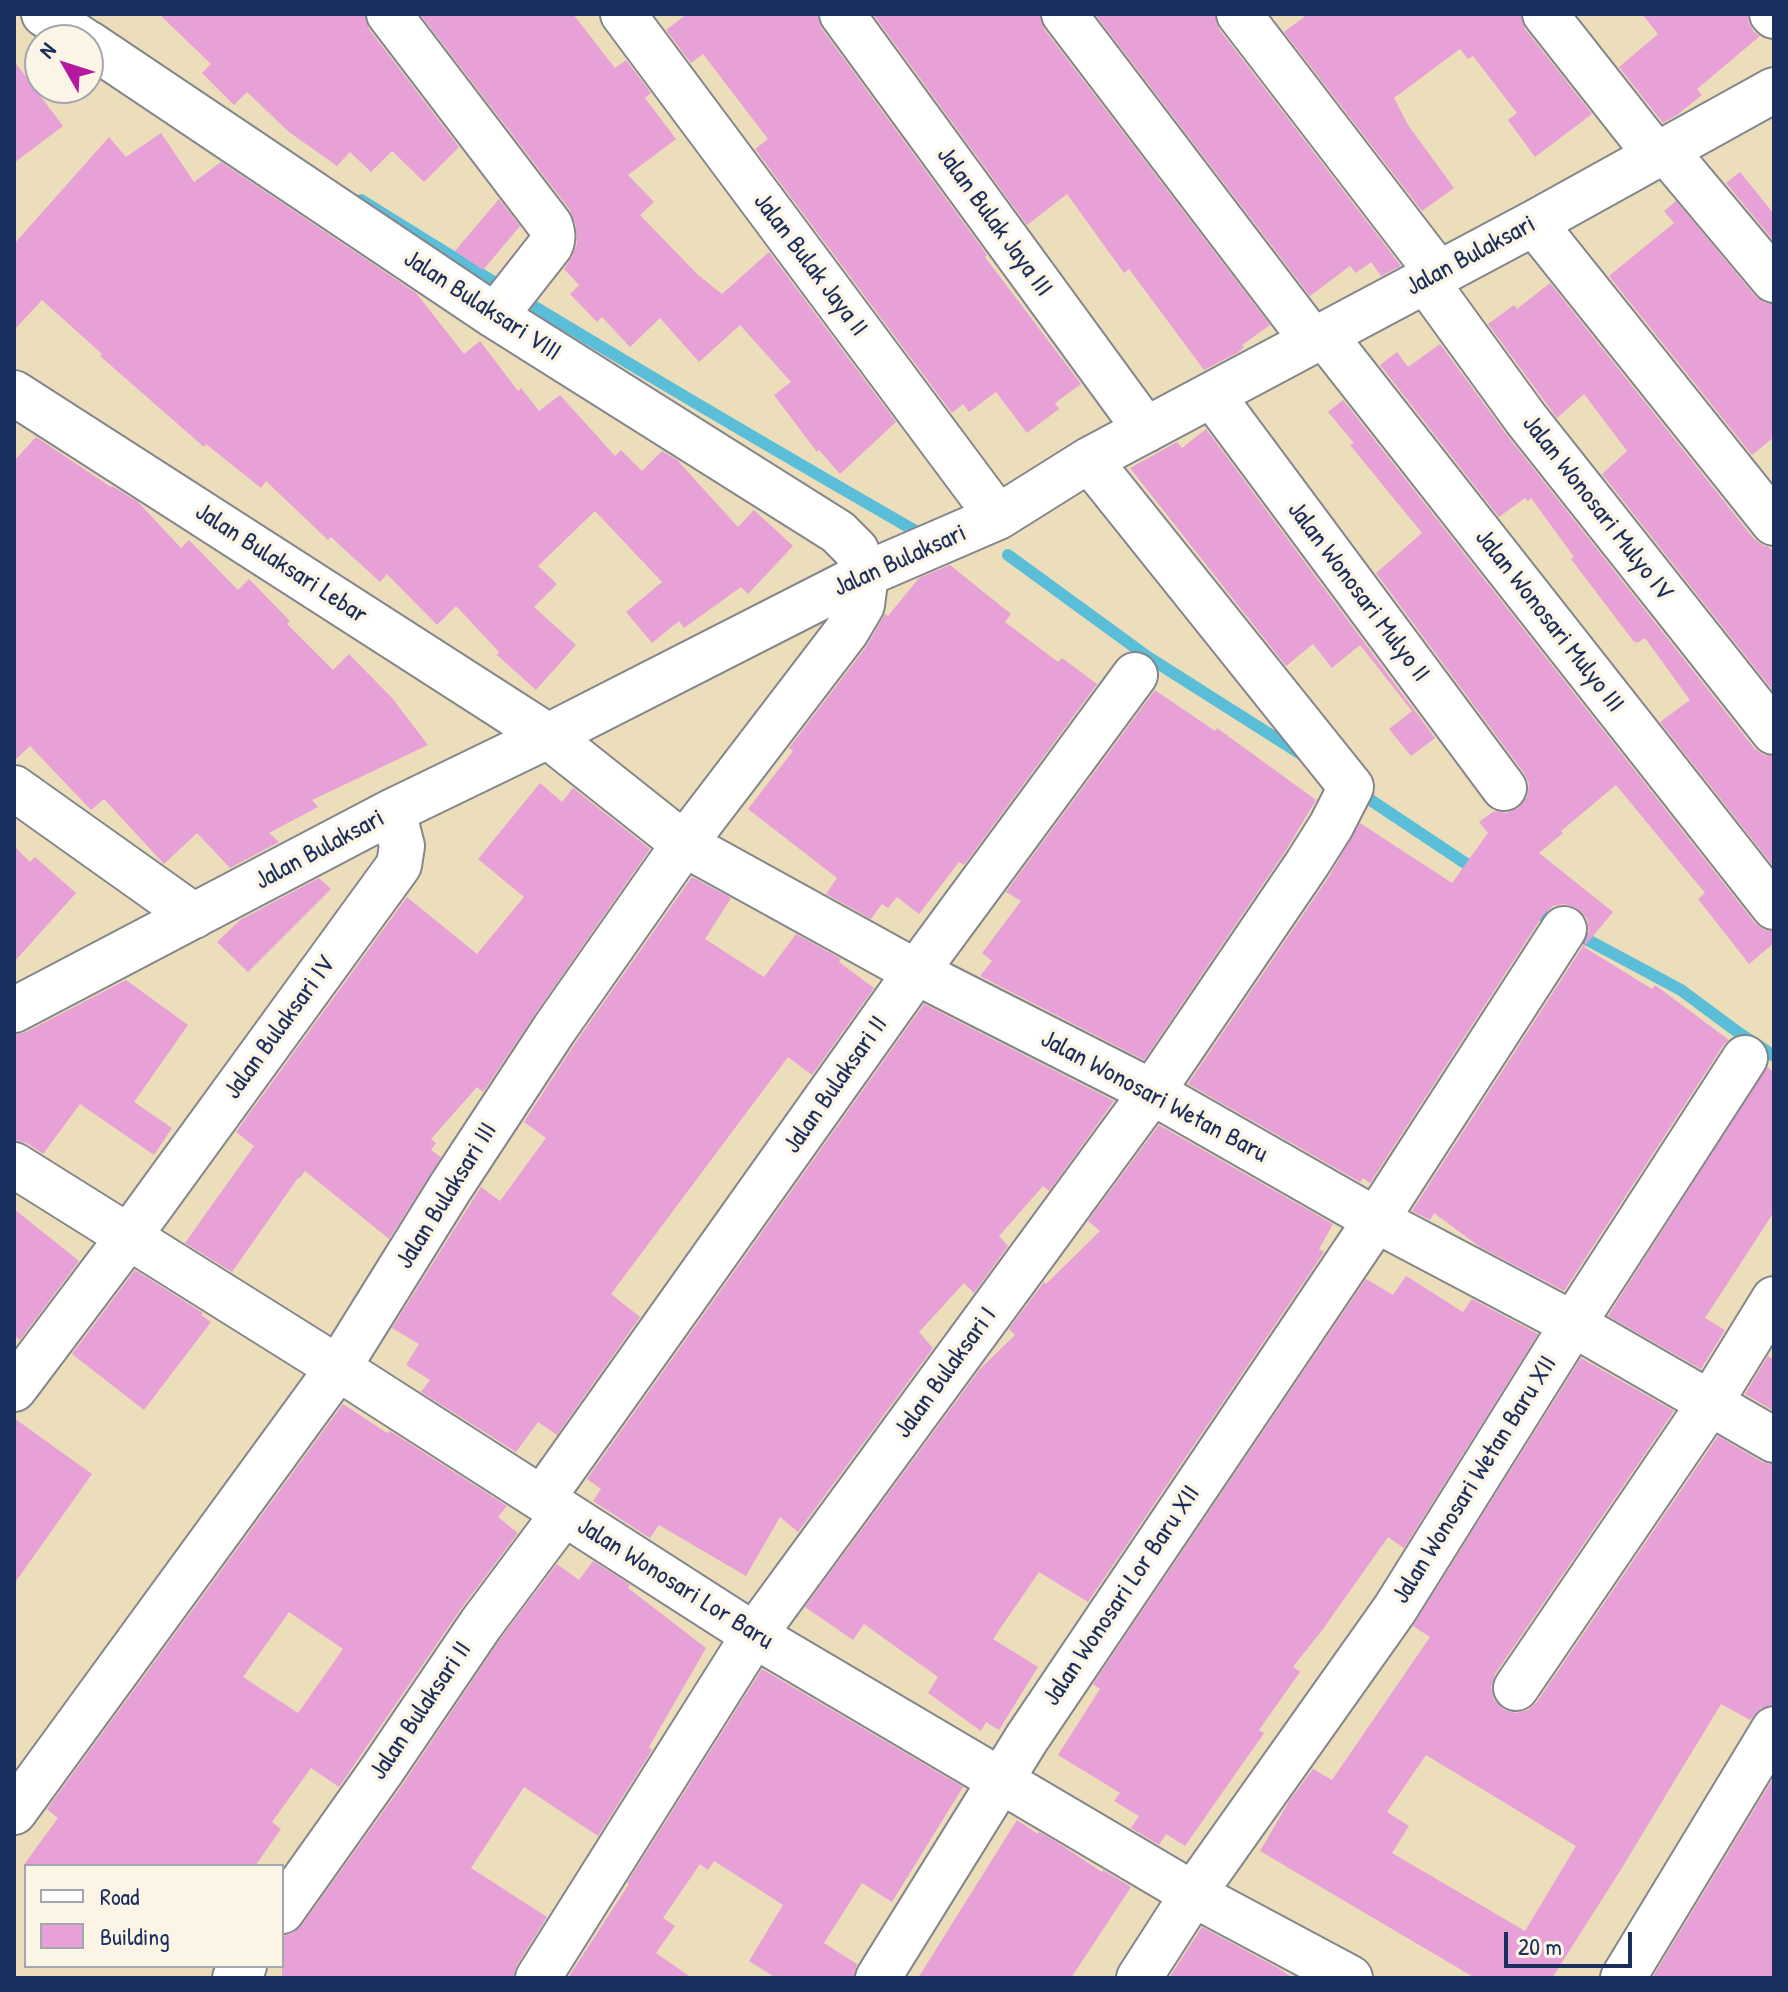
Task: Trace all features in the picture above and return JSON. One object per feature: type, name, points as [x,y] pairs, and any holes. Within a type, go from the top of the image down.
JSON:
[{"type":"street","points":[[389,14],[550,225],[553,241],[508,300]]},
{"type":"street","name":"Jalan Bulak Jaya II","points":[[623,14],[998,517]]},
{"type":"street","name":"Jalan Bulak Jaya III","points":[[842,14],[1146,430]]},
{"type":"street","name":"Jalan Wonosari Mulyo III","points":[[1064,14],[1774,907]]},
{"type":"street","name":"Jalan Wonosari Mulyo IV","points":[[1239,14],[1432,276],[1526,419],[1774,732]]},
{"type":"street","points":[[1545,14],[1660,152],[1774,280]]},
{"type":"street","name":"Jalan Bulaksari VIII","points":[[104,53],[508,300],[838,532],[856,550],[866,574]]},
{"type":"street","name":"Jalan Bulaksari","points":[[14,1010],[393,811],[866,574],[998,517],[1089,460],[1534,223],[1774,90]]},
{"type":"street","points":[[1534,223],[1774,523]]},
{"type":"street","name":"Jalan Bulaksari Lebar","points":[[14,393],[548,736]]},
{"type":"street","name":"Jalan Wonosari Mulyo II","points":[[1212,395],[1504,788]]},
{"type":"street","name":"Jalan Bulaksari I","points":[[538,1978],[754,1635],[1152,1092],[1307,864],[1351,787],[1089,460]]},
{"type":"street","name":"Jalan Bulaksari III","points":[[14,1812],[338,1368],[450,1188],[555,1028],[684,844],[846,632],[862,605],[866,574]]},
{"type":"street","name":"Jalan Bulaksari II","points":[[284,1908],[481,1624],[552,1505],[551,1486],[916,972],[1135,675]]},
{"type":"street","name":"Jalan Wonosari Wetan Baru","points":[[548,736],[684,844],[916,972],[1152,1092],[1376,1220],[1573,1324],[1774,1440]]},
{"type":"street","points":[[14,788],[194,916]]},
{"type":"street","name":"Jalan Bulaksari IV","points":[[14,1389],[399,865],[402,846],[393,811]]},
{"type":"street","name":"Jalan Wonosari Lor Baru XII","points":[[878,1978],[1001,1779],[1376,1220],[1564,929]]},
{"type":"street","name":"Jalan Wonosari Wetan Baru XII","points":[[1139,1978],[1193,1894],[1395,1609],[1573,1324],[1745,1058]]},
{"type":"street","name":"Jalan Wonosari Lor Baru","points":[[20,1179],[128,1236],[754,1635],[1336,1975]]},
{"type":"street","points":[[1516,1688],[1710,1403],[1774,1299]]},
{"type":"street","points":[[1623,1978],[1774,1729]]},
{"type":"building","points":[[159,14],[365,14],[369,29],[459,147],[424,182],[392,151],[371,172],[350,152],[337,166],[289,132],[247,92],[234,105],[202,73],[211,64]]},
{"type":"building","points":[[420,14],[573,14],[615,68],[626,60],[651,93],[645,98],[676,139],[628,175],[654,202],[640,215],[698,275],[722,294],[769,252],[896,422],[840,474],[819,450],[817,452],[774,395],[791,382],[740,325],[699,362],[660,318],[630,347],[602,317],[597,322],[570,294],[579,285],[564,269],[577,243],[576,226],[570,210]]},
{"type":"building","points":[[687,14],[817,14],[822,29],[987,255],[985,257],[1081,384],[1055,403],[1059,409],[1027,433],[996,392],[969,412],[963,404],[952,413],[755,149],[768,139],[703,54],[691,63],[666,30]]},
{"type":"building","points":[[873,14],[1040,14],[1044,29],[1270,325],[1242,345],[1244,347],[1237,353],[1204,370],[1129,269],[1124,273],[1067,194],[1027,225]]},
{"type":"building","points":[[1095,14],[1215,14],[1219,29],[1401,266],[1381,276],[1371,262],[1356,273],[1350,266],[1310,296]]},
{"type":"building","points":[[1308,14],[1521,14],[1525,29],[1592,114],[1535,157],[1508,120],[1517,113],[1473,56],[1468,59],[1460,49],[1394,98],[1408,125],[1454,188],[1422,211],[1284,32]]},
{"type":"building","points":[[1642,14],[1748,14],[1754,32],[1760,36],[1697,89],[1702,95],[1663,123],[1619,67],[1658,34]]},
{"type":"building","points":[[14,61],[24,74],[24,104],[46,104],[63,126],[14,163]]},
{"type":"building","points":[[161,133],[194,182],[221,162],[416,293],[464,354],[480,341],[518,391],[521,388],[539,411],[560,395],[615,456],[621,450],[642,471],[662,451],[677,460],[738,527],[754,510],[793,546],[748,594],[741,587],[684,628],[679,621],[652,643],[626,612],[662,582],[595,511],[538,566],[557,584],[534,607],[576,645],[536,690],[497,655],[499,652],[456,606],[437,625],[387,574],[380,582],[331,537],[328,540],[266,481],[261,488],[206,444],[204,447],[100,356],[102,354],[42,300],[14,330],[14,244],[109,137],[126,157]]},
{"type":"building","points":[[1740,172],[1774,214],[1774,241],[1726,183]]},
{"type":"building","points":[[499,199],[520,226],[483,270],[455,251]]},
{"type":"building","points":[[1676,201],[1755,296],[1765,303],[1774,304],[1774,437],[1752,455],[1609,276],[1674,223],[1664,211]]},
{"type":"building","points":[[1550,283],[1754,539],[1774,553],[1774,692],[1602,474],[1627,451],[1584,394],[1557,418],[1488,324],[1514,305],[1517,309]]},
{"type":"building","points":[[1440,344],[1506,434],[1754,748],[1764,755],[1774,756],[1774,867],[1660,722],[1690,700],[1645,638],[1634,642],[1571,559],[1574,557],[1531,498],[1528,501],[1525,498],[1499,517],[1380,365],[1397,352],[1408,367]]},
{"type":"building","points":[[1343,400],[1754,922],[1764,930],[1774,931],[1774,943],[1749,964],[1698,899],[1705,893],[1616,785],[1539,853],[1613,912],[1584,947],[1652,989],[1655,985],[1729,1040],[1564,1291],[1480,1247],[1434,1213],[1430,1220],[1412,1211],[1585,943],[1589,931],[1587,918],[1577,908],[1564,904],[1553,906],[1543,915],[1370,1183],[1363,1178],[1360,1182],[1188,1084],[1328,878],[1360,823],[1452,883],[1488,833],[1479,822],[1494,811],[1506,813],[1518,808],[1527,797],[1529,784],[1524,773],[1376,573],[1422,533],[1350,445],[1354,443],[1328,412]]},
{"type":"building","points":[[1206,429],[1435,738],[1411,756],[1389,729],[1412,711],[1360,645],[1332,668],[1313,644],[1286,666],[1130,468],[1177,442],[1182,448]]},
{"type":"building","points":[[36,437],[138,502],[181,548],[189,540],[238,590],[249,579],[290,621],[287,624],[333,670],[349,654],[392,698],[428,745],[312,800],[318,807],[269,833],[279,842],[230,868],[197,833],[164,864],[104,799],[91,810],[30,746],[14,761],[14,461]]},
{"type":"building","points":[[950,565],[1011,614],[1005,622],[1058,662],[1062,658],[1097,684],[964,865],[959,862],[919,914],[897,897],[888,908],[882,904],[871,919],[826,894],[837,878],[748,809],[793,751],[789,748],[866,647],[885,614],[888,616],[919,578]]},
{"type":"building","points":[[1155,690],[1215,731],[1217,728],[1316,800],[1286,850],[1144,1060],[980,976],[992,961],[982,953],[1021,901],[1006,892]]},
{"type":"building","points":[[540,783],[562,802],[573,788],[650,849],[483,1092],[477,1087],[431,1139],[436,1143],[431,1150],[441,1157],[389,1239],[305,1171],[232,1272],[185,1243],[254,1146],[236,1132],[407,897],[477,954],[524,897],[478,859]]},
{"type":"building","points":[[14,846],[30,862],[35,857],[76,893],[14,962]]},
{"type":"building","points":[[692,877],[731,898],[705,939],[764,977],[796,934],[841,959],[839,962],[874,988],[812,1075],[788,1057],[611,1294],[640,1317],[557,1435],[538,1422],[516,1452],[421,1392],[430,1380],[406,1365],[419,1344],[392,1328],[481,1187],[500,1201],[546,1138],[524,1122]]},
{"type":"building","points":[[319,878],[331,889],[248,972],[217,942],[240,920]]},
{"type":"building","points":[[126,980],[188,1025],[134,1102],[172,1128],[154,1155],[80,1104],[43,1154],[27,1143],[14,1140],[14,1035],[26,1032]]},
{"type":"building","points":[[924,1004],[1114,1101],[1049,1191],[1043,1186],[999,1236],[1008,1246],[974,1293],[964,1283],[919,1332],[933,1348],[798,1532],[780,1517],[746,1576],[659,1525],[650,1538],[593,1501],[601,1489],[587,1479]]},
{"type":"building","points":[[1767,1067],[1774,1072],[1774,1212],[1705,1318],[1725,1330],[1701,1369],[1608,1316]]},
{"type":"building","points":[[1159,1125],[1333,1224],[1319,1249],[1324,1252],[1088,1602],[1039,1572],[993,1639],[1038,1667],[999,1730],[986,1722],[981,1731],[928,1693],[938,1677],[864,1624],[853,1640],[805,1607],[980,1369],[1015,1335],[1009,1329],[1044,1282],[1046,1284],[1100,1231],[1088,1221]]},
{"type":"building","points":[[14,1209],[79,1261],[20,1340],[14,1335]]},
{"type":"building","points":[[135,1270],[203,1313],[201,1315],[211,1322],[144,1410],[72,1354]]},
{"type":"building","points":[[1406,1276],[1463,1312],[1472,1299],[1538,1334],[1404,1548],[1388,1537],[1293,1667],[1300,1672],[1259,1730],[1264,1733],[1185,1846],[1166,1834],[1159,1845],[1131,1828],[1139,1816],[1114,1801],[1120,1793],[1058,1755],[1100,1689],[1093,1684],[1366,1279],[1393,1295]]},
{"type":"building","points":[[1768,1356],[1774,1360],[1774,1411],[1745,1394]]},
{"type":"building","points":[[1581,1358],[1674,1411],[1495,1674],[1491,1687],[1494,1700],[1503,1709],[1515,1713],[1528,1710],[1537,1702],[1718,1436],[1762,1462],[1774,1465],[1774,1704],[1761,1708],[1750,1720],[1721,1704],[1552,1978],[1475,1978],[1260,1851],[1290,1800],[1313,1769],[1332,1780],[1430,1637],[1413,1626]],"holes":[[[1426,1755],[1576,1846],[1525,1931],[1392,1853],[1409,1826],[1387,1812]]]},
{"type":"building","points":[[343,1404],[507,1506],[498,1517],[518,1533],[460,1610],[339,1787],[311,1768],[272,1822],[281,1829],[256,1864],[24,1864],[58,1818],[47,1809]],"holes":[[[289,1612],[343,1649],[298,1713],[243,1677]]]},
{"type":"building","points":[[14,1418],[92,1474],[14,1584]]},
{"type":"building","points":[[593,1561],[630,1585],[628,1588],[706,1648],[649,1747],[652,1750],[598,1836],[524,1787],[471,1868],[547,1917],[517,1965],[513,1978],[282,1978],[284,1935],[302,1925],[403,1784],[501,1638],[557,1564],[579,1580]]},
{"type":"building","points":[[762,1669],[963,1787],[892,1902],[862,1883],[824,1943],[857,1964],[853,1978],[776,1978],[749,1961],[783,1905],[714,1861],[708,1870],[700,1864],[663,1918],[675,1926],[656,1953],[692,1978],[568,1978],[629,1884]]},
{"type":"building","points":[[1774,1777],[1774,1978],[1652,1978]]},
{"type":"building","points":[[1017,1820],[1131,1887],[1071,1978],[918,1978]]},
{"type":"building","points":[[1202,1927],[1278,1968],[1293,1978],[1169,1978]]},
{"type":"waterway","points":[[361,200],[638,369],[919,533]]},
{"type":"waterway","points":[[1008,555],[1148,657],[1304,756]]},
{"type":"waterway","points":[[1366,797],[1480,873]]},
{"type":"waterway","points":[[1531,908],[1681,990],[1774,1056]]}]
